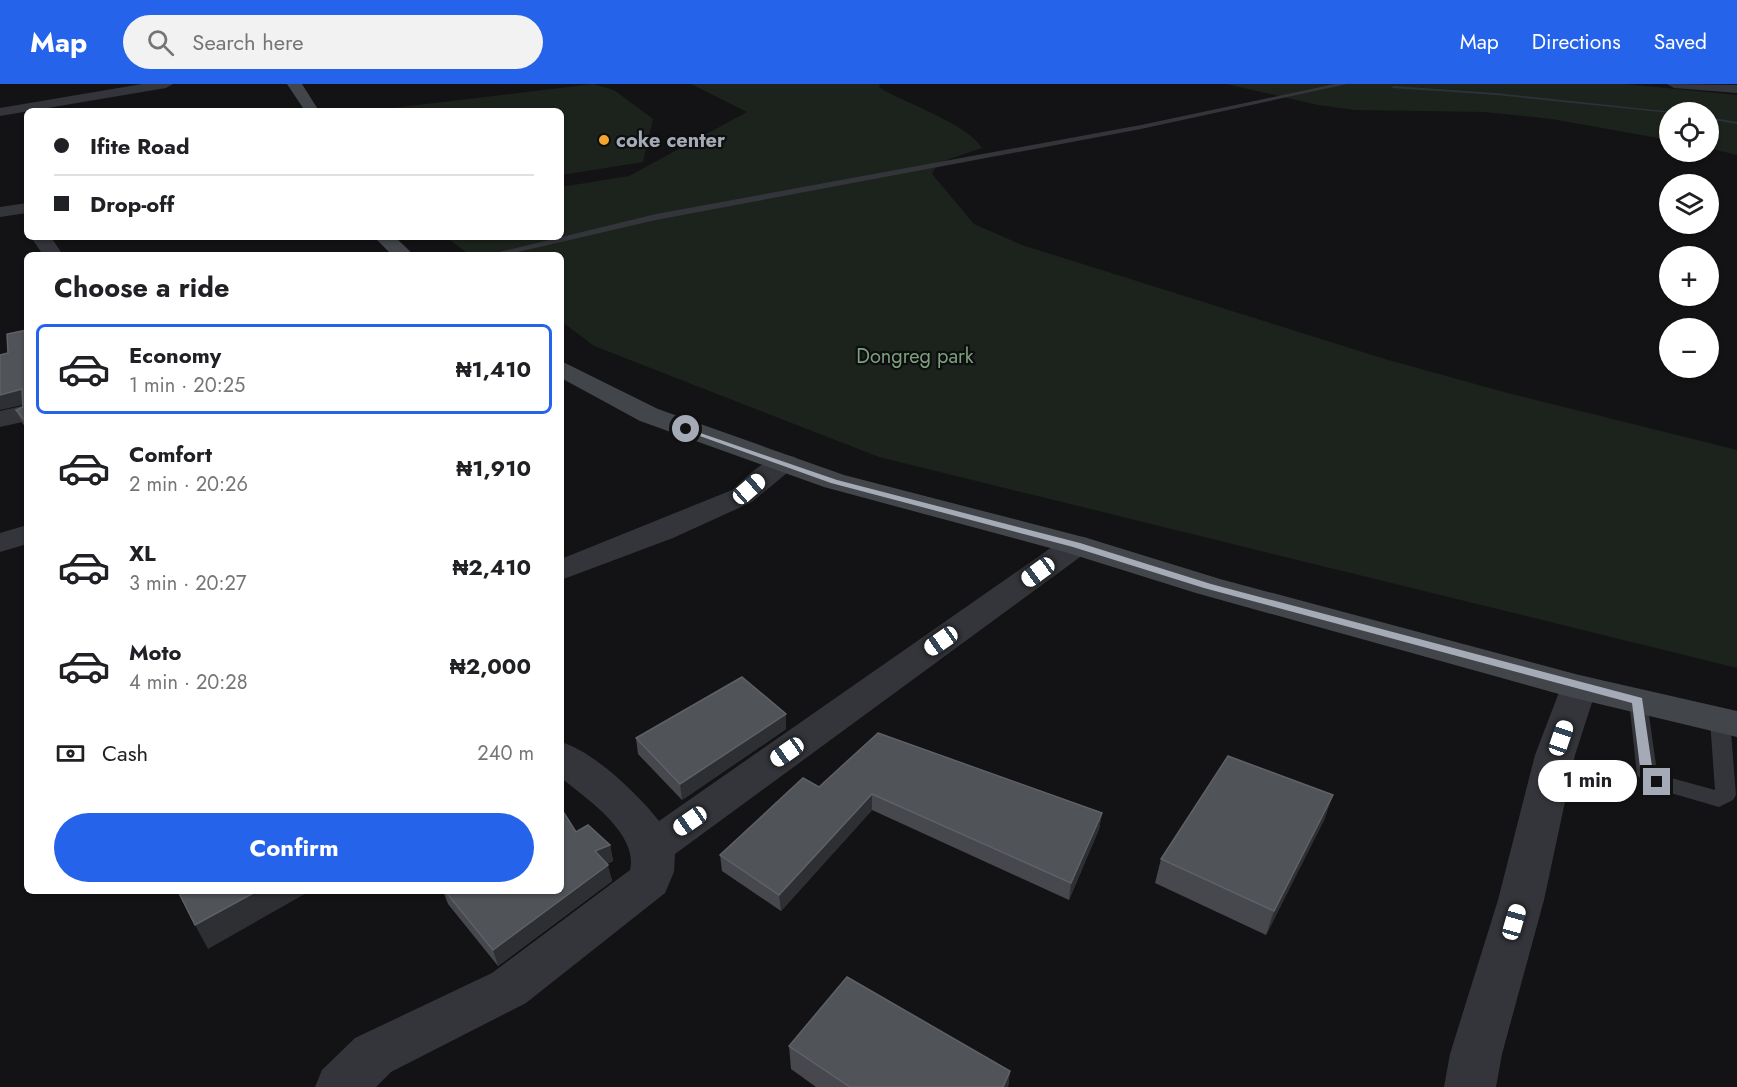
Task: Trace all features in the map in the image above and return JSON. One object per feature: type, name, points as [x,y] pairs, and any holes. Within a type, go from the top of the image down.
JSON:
[{"type":"street","points":[[100,84],[113,92]]},
{"type":"street","points":[[0,112],[166,84]]},
{"type":"street","points":[[294,84],[310,108]]},
{"type":"street","points":[[1674,84],[1737,89]]},
{"type":"street","points":[[0,212],[24,208]]},
{"type":"street","points":[[387,240],[401,252]]},
{"type":"street","points":[[564,370],[649,415],[834,481],[1076,545],[1208,586],[1579,687],[1729,722]]},
{"type":"street","points":[[0,419],[24,414]]},
{"type":"street","points":[[564,569],[662,531],[742,496],[762,477],[785,463]]},
{"type":"street","points":[[0,543],[24,535]]},
{"type":"street","points":[[652,848],[1076,545]]},
{"type":"street","points":[[1470,1087],[1476,1054],[1521,900],[1556,755],[1579,687]]},
{"type":"street","points":[[341,1087],[373,1055],[509,988],[649,880],[654,865],[652,848],[635,821],[564,759]]},
{"type":"lane","points":[[564,236],[1130,129],[1344,84]]},
{"type":"lane","points":[[496,252],[502,248],[542,240]]},
{"type":"lane","points":[[1638,701],[1647,775],[1657,782],[1719,799],[1726,795],[1729,722]]},
{"type":"green space","name":"coke center","points":[[593,84],[614,90],[653,119],[643,162],[564,175],[564,108],[392,108]]},
{"type":"green space","name":"Dongreg park","points":[[691,84],[879,84],[880,88],[951,123],[975,139],[982,148],[938,163],[932,174],[974,224],[1022,245],[1385,359],[1504,392],[1737,450],[1737,668],[879,457],[594,346],[564,323],[564,252],[466,252],[450,240],[564,240],[564,187],[629,176],[747,112]]},
{"type":"green space","points":[[1226,84],[1626,84],[1737,95],[1737,155],[1719,150],[1719,102],[1659,102],[1659,138],[1552,119],[1484,112],[1355,110],[1318,105]]},
{"type":"building","points":[[24,331],[24,419],[16,410],[23,407],[22,389],[0,395],[0,355],[8,353],[7,334]]},
{"type":"building","points":[[742,677],[786,714],[680,784],[636,738]]},
{"type":"building","points":[[878,733],[1102,813],[1071,883],[872,794],[779,895],[720,855],[803,778],[819,787]]},
{"type":"building","points":[[1228,756],[1333,795],[1274,911],[1161,859]]},
{"type":"building","points":[[564,813],[576,832],[588,825],[610,845],[595,851],[608,865],[493,950],[447,894],[564,894]]},
{"type":"building","points":[[180,894],[252,894],[195,925]]},
{"type":"building","points":[[847,977],[1010,1071],[1003,1087],[850,1087],[789,1046]]},
{"type":"waterway","points":[[1393,87],[1496,94],[1659,111]]},
{"type":"waterway","points":[[1719,120],[1737,123]]},
{"type":"place","name":"coke center","points":[[604,140]]},
{"type":"route","points":[[686,429],[834,481],[1076,545],[1208,586],[1638,701],[1647,775],[1657,782]]}]
